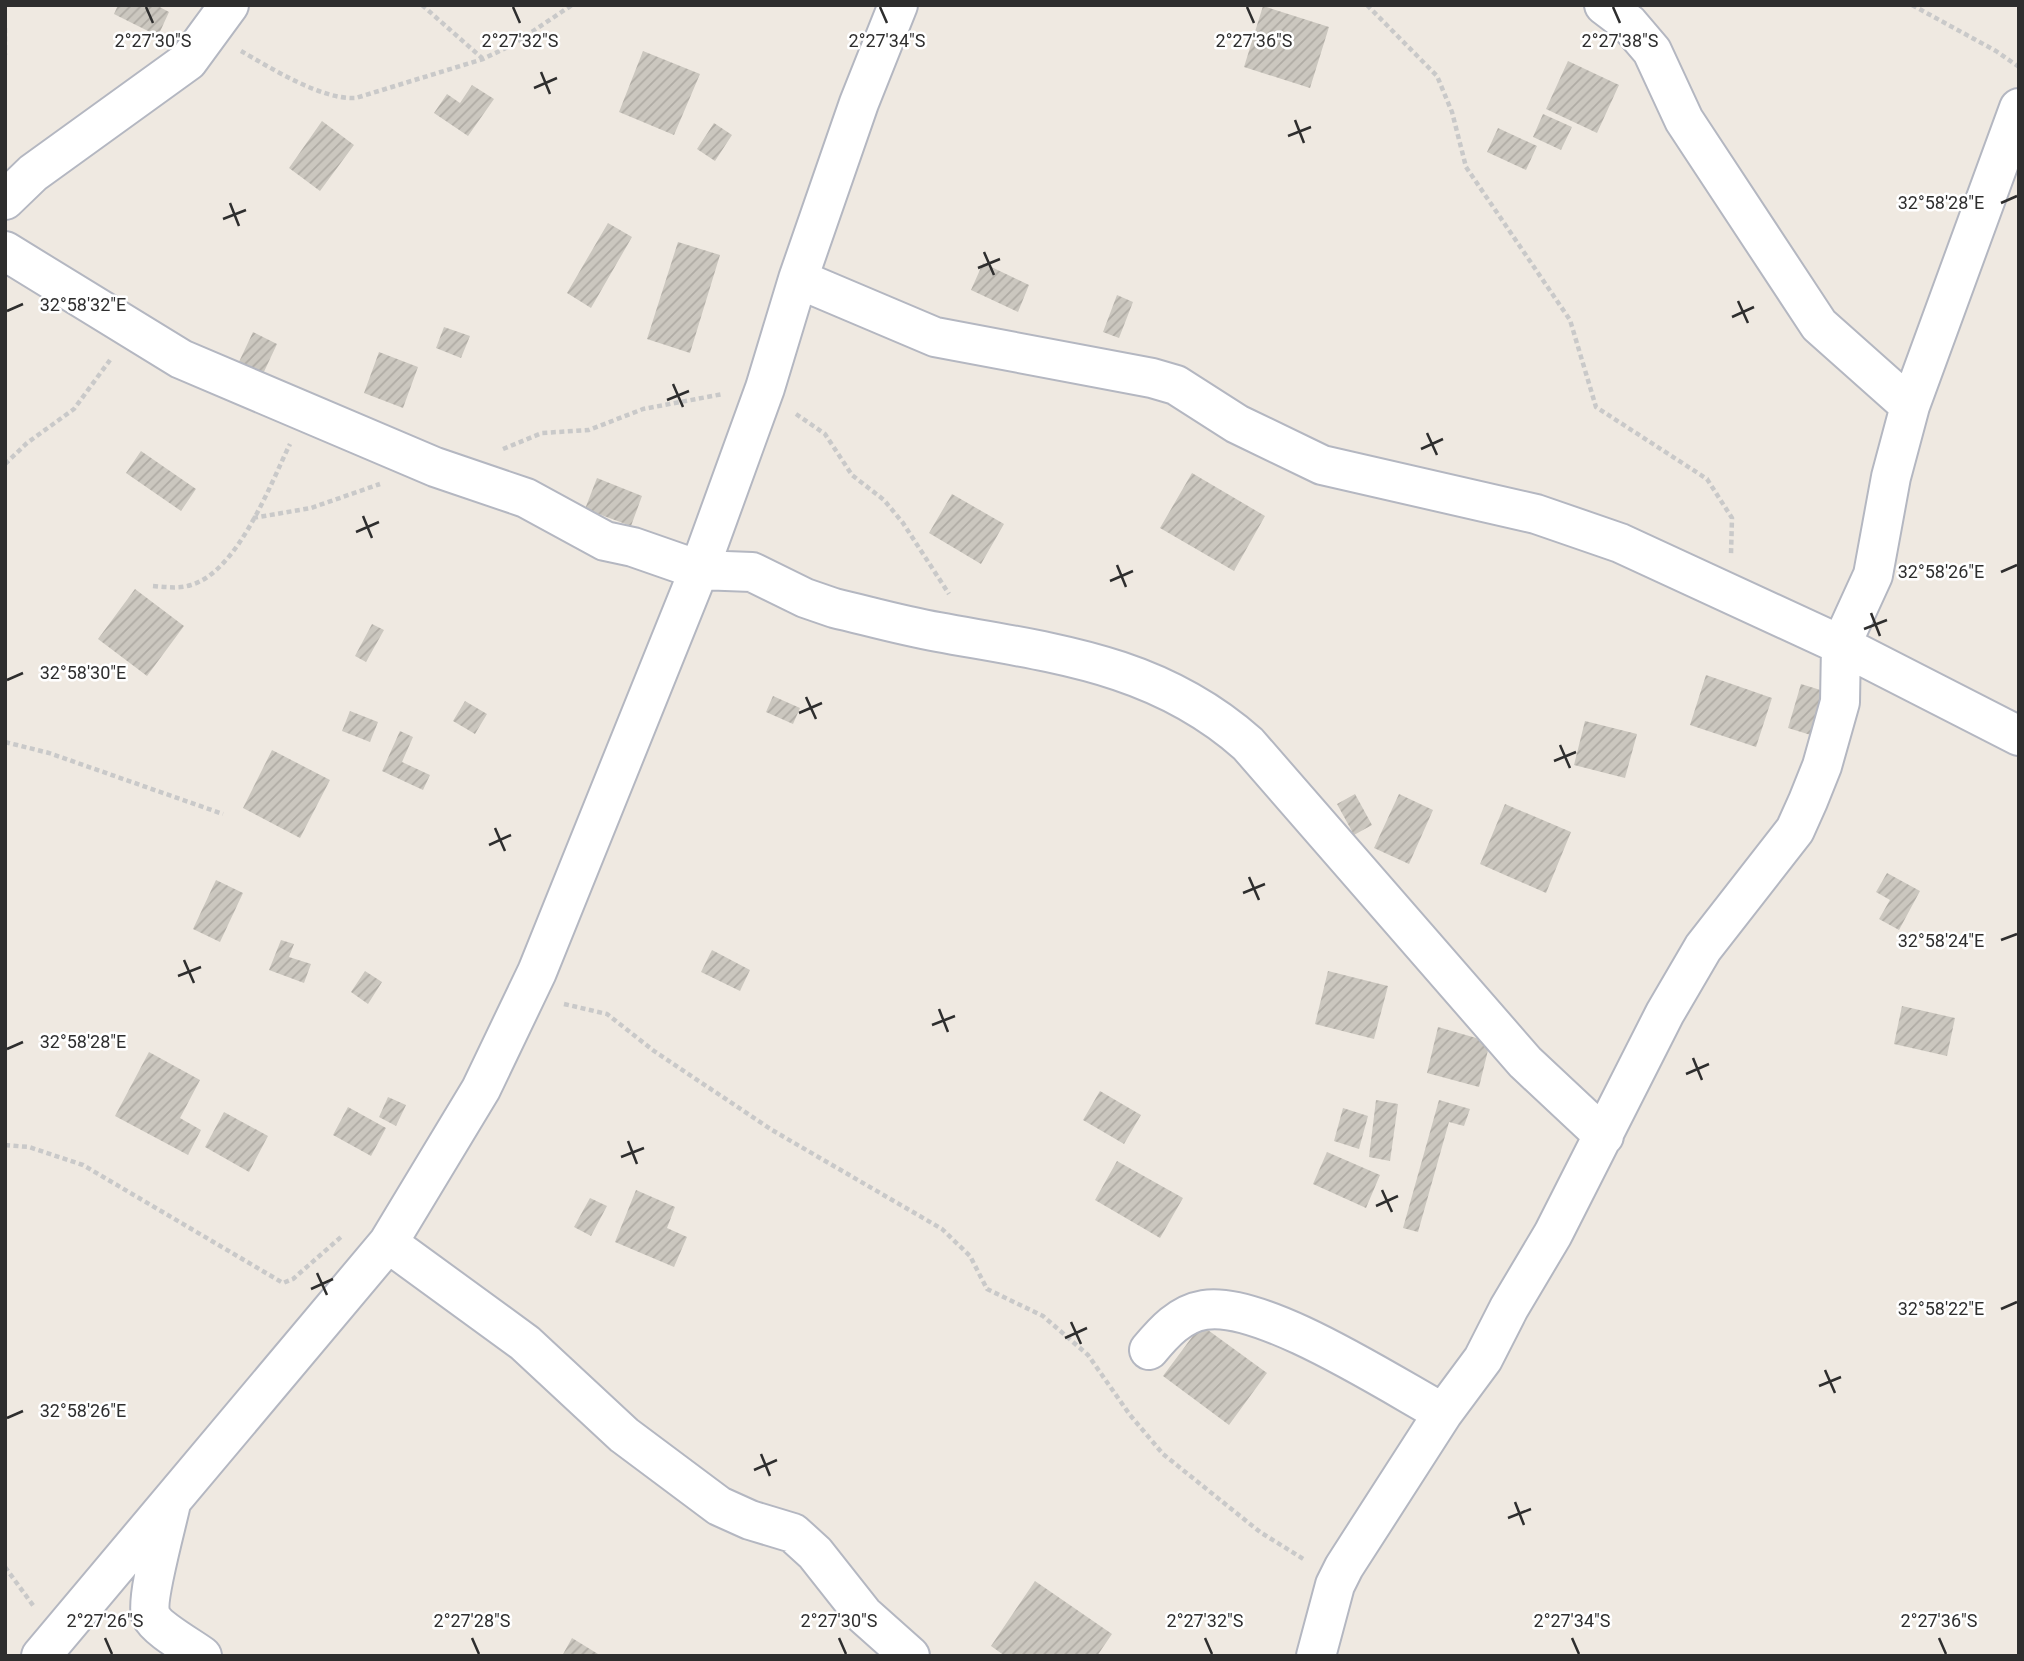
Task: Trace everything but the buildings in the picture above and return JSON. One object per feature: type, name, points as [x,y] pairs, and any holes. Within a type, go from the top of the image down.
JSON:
[{"type":"street","points":[[49,1646],[388,1243],[481,1089],[526,997],[699,570],[765,388],[859,103],[898,5]]},
{"type":"street","points":[[1604,5],[1629,24],[1652,51],[1684,120],[1815,319],[1910,406]]},
{"type":"street","points":[[5,200],[33,173],[188,61],[219,19]]},
{"type":"street","points":[[1316,1656],[1337,1580],[1443,1413],[1483,1359],[1604,1136],[1665,1013],[1703,948],[1795,830],[1822,766],[1838,709],[1843,686],[1841,645],[1873,575],[1891,477],[1910,406],[2019,107]]},
{"type":"street","points":[[5,251],[181,359],[442,470],[526,498],[604,541],[633,547],[699,570],[752,572],[805,598],[834,608],[1129,673],[1176,693],[1226,724],[1294,794],[1377,895],[1459,984],[1525,1062],[1604,1136]]},
{"type":"street","points":[[799,279],[935,337],[1152,378],[1176,385],[1237,424],[1322,465],[1536,514],[1620,543],[1841,645],[2019,736]]},
{"type":"street","points":[[388,1243],[525,1343],[624,1436],[719,1506],[750,1520],[793,1533],[815,1553],[864,1615],[910,1656]]},
{"type":"street","points":[[1149,1350],[1167,1329],[1192,1312],[1212,1309],[1258,1317],[1321,1347],[1443,1413]]},
{"type":"street","points":[[172,1498],[151,1595],[150,1614],[158,1625],[202,1656]]},
{"type":"path","points":[[422,5],[483,58]]},
{"type":"path","points":[[219,19],[277,72],[336,97],[347,98],[483,58],[514,44],[572,5]]},
{"type":"path","points":[[1367,5],[1437,76],[1452,112],[1466,167],[1570,320],[1597,407],[1688,464],[1707,479],[1721,498],[1731,518],[1734,596]]},
{"type":"path","points":[[1912,5],[1996,51],[2019,67]]},
{"type":"path","points":[[5,28],[5,55]]},
{"type":"path","points":[[5,464],[27,443],[74,409],[114,354],[135,331]]},
{"type":"path","points":[[252,518],[311,508],[378,485],[442,470],[542,433],[589,430],[643,410],[700,397],[765,388],[825,434],[852,475],[884,500],[983,640]]},
{"type":"path","points":[[153,586],[181,587],[205,578],[223,564],[252,518],[306,412]]},
{"type":"path","points":[[5,742],[49,753],[223,814]]},
{"type":"path","points":[[526,997],[607,1014],[654,1051],[772,1130],[942,1230],[970,1256],[987,1289],[1043,1316],[1088,1355],[1130,1415],[1163,1454],[1261,1532],[1337,1580]]},
{"type":"path","points":[[5,1145],[29,1147],[83,1165],[283,1283],[293,1279],[326,1249],[349,1233]]},
{"type":"path","points":[[5,1567],[49,1646]]}]
